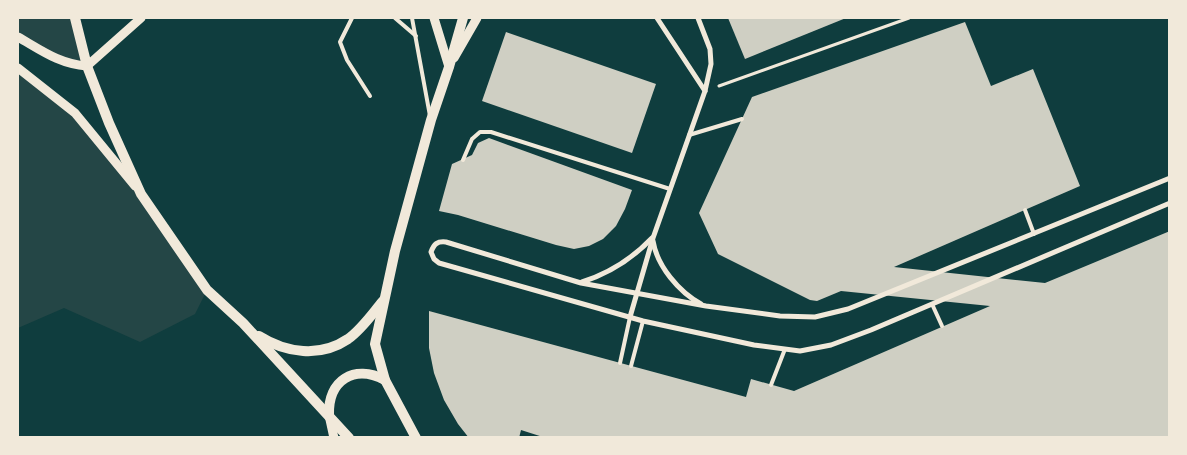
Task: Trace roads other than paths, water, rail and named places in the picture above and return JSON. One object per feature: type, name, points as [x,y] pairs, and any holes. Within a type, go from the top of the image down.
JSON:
[{"type":"main road","points":[[75,18],[87,66],[109,123],[141,194],[207,290],[243,323],[349,438]]},
{"type":"main road","points":[[416,438],[385,380],[375,344],[397,244],[431,120],[464,18]]},
{"type":"main road","points":[[243,323],[277,346],[288,350],[313,351],[337,345],[348,339],[384,300]]},
{"type":"main road","points":[[329,415],[328,403],[332,391],[340,381],[350,375],[362,372],[385,380]]},
{"type":"street","points":[[18,36],[53,57],[72,64],[87,66],[141,18]]},
{"type":"street","points":[[434,18],[449,67]]},
{"type":"street","points":[[449,67],[477,18]]},
{"type":"street","points":[[657,18],[705,91]]},
{"type":"street","points":[[630,317],[653,238],[705,91],[711,64],[710,49],[698,18]]},
{"type":"street","points":[[18,68],[75,113],[141,194]]},
{"type":"street","points":[[1170,178],[848,309],[815,317],[780,316],[706,306],[581,283],[446,242],[439,241],[434,245],[431,252],[434,259],[439,263],[643,321],[754,344],[800,351],[831,345],[1170,203]]},
{"type":"street","points":[[581,283],[613,270],[642,249],[653,238]]},
{"type":"street","points":[[653,238],[655,252],[666,270],[683,290],[696,301],[706,306]]},
{"type":"street","points":[[329,415],[334,438]]},
{"type":"lane","points":[[352,18],[340,42],[347,60],[370,96]]},
{"type":"lane","points":[[395,18],[416,36]]},
{"type":"lane","points":[[412,18],[431,120]]},
{"type":"lane","points":[[689,135],[742,119]]},
{"type":"lane","points":[[463,160],[472,139],[480,132],[491,132],[670,189]]},
{"type":"lane","points":[[1025,210],[1034,234]]},
{"type":"lane","points":[[932,304],[942,326]]},
{"type":"lane","points":[[620,363],[630,317]]},
{"type":"lane","points":[[631,366],[643,321]]},
{"type":"lane","points":[[771,385],[785,349]]}]
